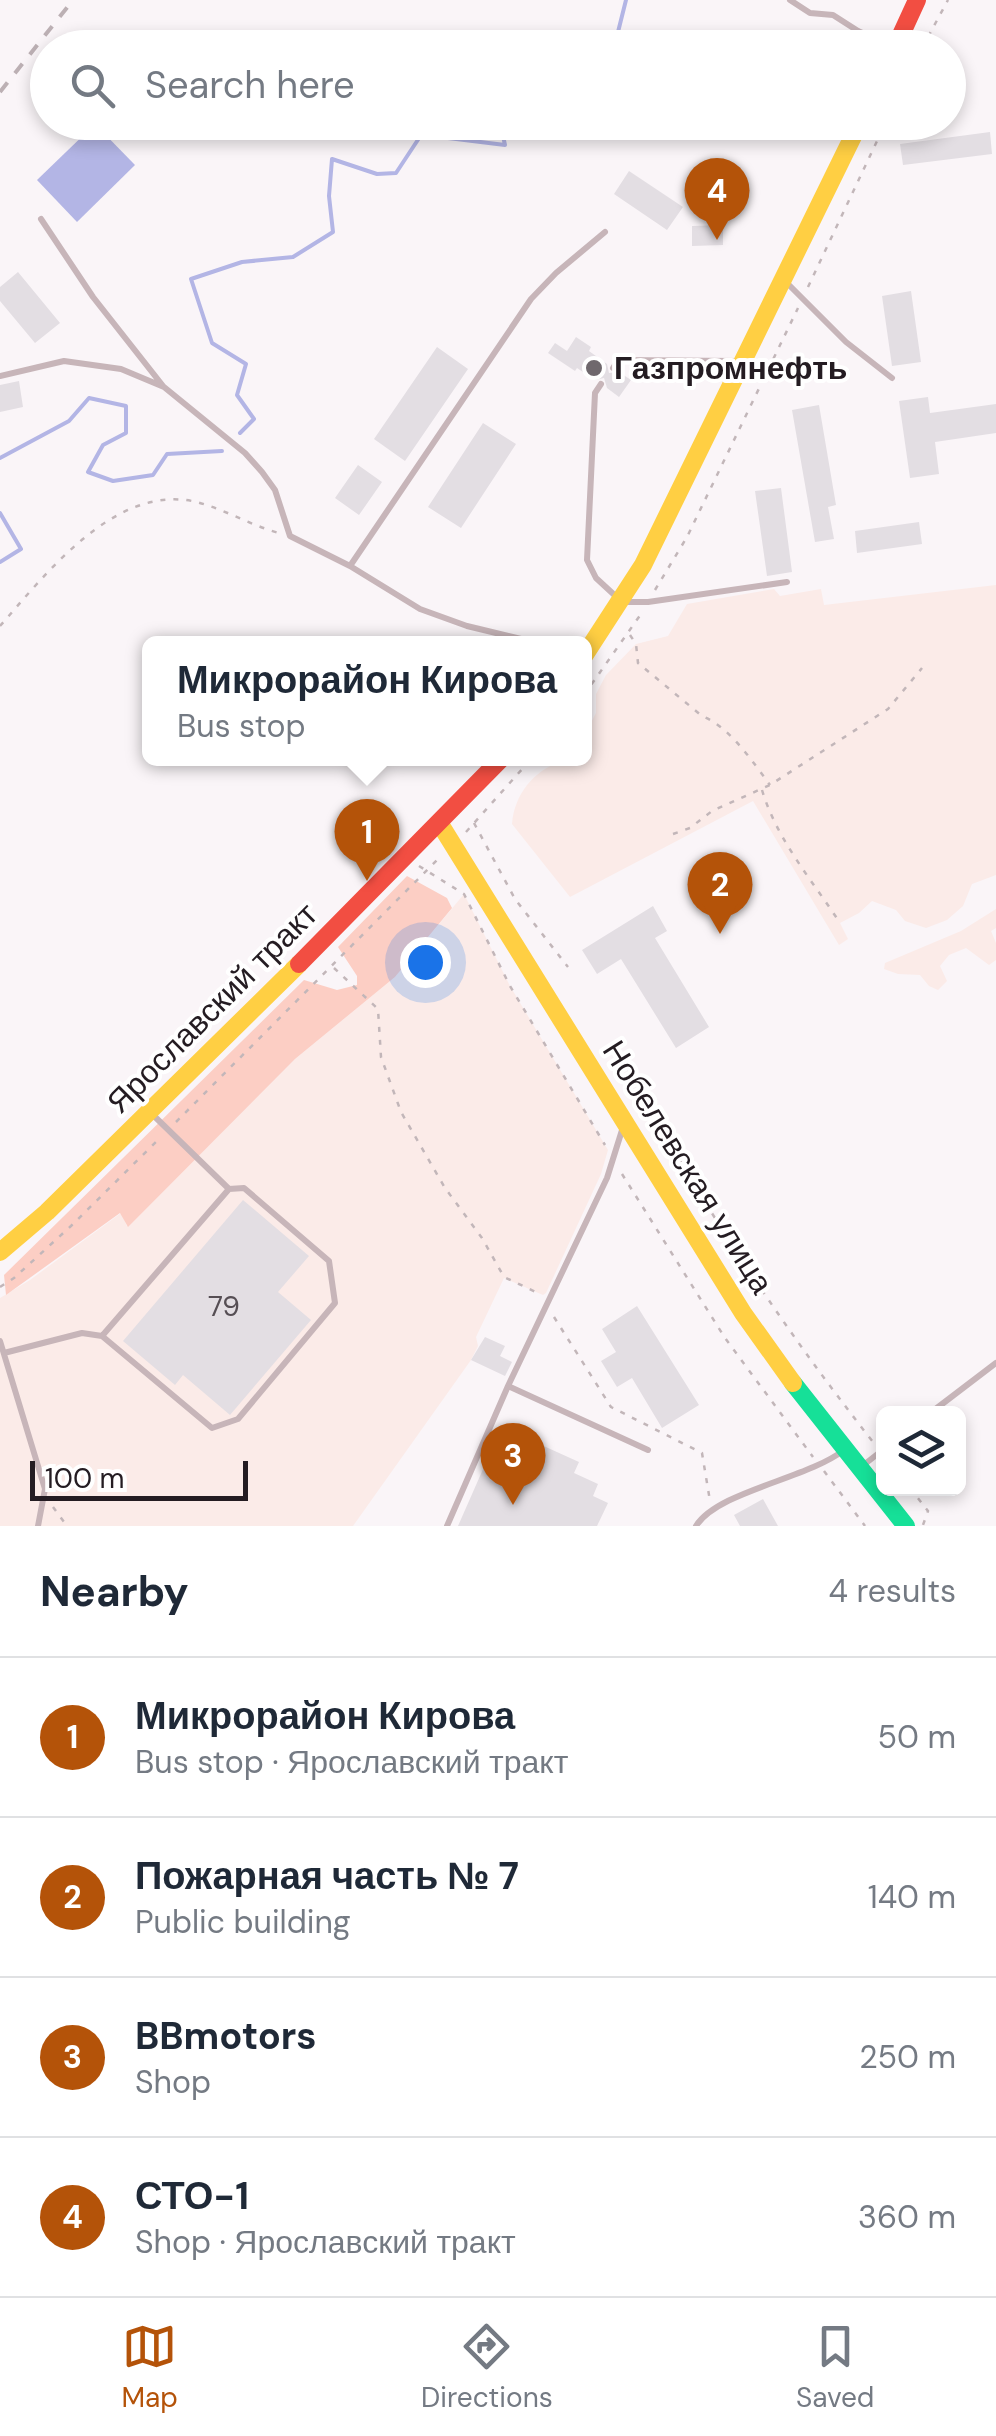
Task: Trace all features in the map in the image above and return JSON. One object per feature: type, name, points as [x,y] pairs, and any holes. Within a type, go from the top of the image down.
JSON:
[{"type":"street","points":[[903,30],[917,0]]},
{"type":"street","points":[[592,645],[622,602],[851,140]]},
{"type":"street","name":"Ярославский тракт","points":[[0,1252],[26,1232],[149,1112],[494,766]]},
{"type":"street","name":"Нобелевская улица","points":[[440,824],[743,1312],[906,1526]]},
{"type":"lane","points":[[790,0],[810,13],[833,15],[856,30]]},
{"type":"lane","points":[[41,218],[93,297],[164,387],[245,453],[262,472],[275,490],[290,536],[350,566],[420,610],[509,636]]},
{"type":"lane","points":[[350,566],[531,299],[605,232]]},
{"type":"lane","points":[[784,280],[846,342],[892,378]]},
{"type":"lane","points":[[0,376],[64,360],[121,369],[164,387]]},
{"type":"lane","points":[[613,368],[618,360],[745,360]]},
{"type":"lane","points":[[602,384],[595,394],[587,560],[596,578],[622,602],[648,602],[787,582]]},
{"type":"lane","points":[[149,1112],[229,1189]]},
{"type":"lane","points":[[447,1526],[614,1160],[624,1121]]},
{"type":"lane","points":[[4,1353],[82,1332],[102,1336],[212,1428],[238,1419],[335,1303],[329,1262],[244,1188],[229,1189],[102,1336]]},
{"type":"lane","points":[[0,1340],[37,1454],[45,1496],[38,1526]]},
{"type":"lane","points":[[940,1406],[996,1363]]},
{"type":"lane","points":[[508,1386],[648,1450]]},
{"type":"lane","points":[[696,1526],[724,1503],[820,1466],[845,1449]]},
{"type":"lane","points":[[860,1468],[876,1455]]},
{"type":"path","points":[[932,30],[948,0]]},
{"type":"path","points":[[592,684],[629,633],[687,537],[877,140]]},
{"type":"path","points":[[0,626],[73,546],[139,506],[172,500],[194,502],[290,536]]},
{"type":"path","points":[[629,633],[636,644],[638,663],[702,716],[714,721],[770,785]]},
{"type":"path","points":[[673,834],[770,785],[888,709],[922,668]]},
{"type":"path","points":[[525,766],[332,966],[378,1010],[381,1057],[396,1103],[445,1188],[482,1238],[504,1277],[543,1295],[612,1408],[702,1453],[710,1512]]},
{"type":"path","points":[[762,788],[768,809],[810,884],[840,924]]},
{"type":"path","points":[[474,823],[515,899],[568,967]]},
{"type":"path","points":[[464,894],[510,986],[725,1338],[865,1526]]},
{"type":"path","points":[[621,1056],[676,1159],[734,1252],[778,1318],[876,1442]]},
{"type":"path","points":[[45,1496],[67,1526]]},
{"type":"path","points":[[916,1496],[928,1511],[922,1526]]},
{"type":"shaded area","points":[[996,585],[996,875],[972,884],[963,906],[947,920],[926,928],[905,921],[896,910],[872,901],[840,923],[848,939],[839,945],[753,801],[570,897],[512,824],[514,810],[526,786],[545,769],[592,766],[596,694],[606,675],[636,644],[668,636],[687,604],[774,589],[780,596],[821,589],[824,605]]},
{"type":"shaded area","points":[[407,876],[447,898],[452,908],[395,977],[295,1059],[128,1227],[120,1213],[6,1295],[4,1275],[304,980],[337,990],[357,985],[357,976],[338,947]]},
{"type":"shaded area","points":[[464,894],[510,986],[608,1150],[601,1174],[546,1293],[504,1278],[476,1337],[478,1346],[471,1360],[353,1526],[0,1526],[0,1298],[121,1213],[127,1226],[295,1059],[395,977]]},
{"type":"shaded area","points":[[996,909],[996,928],[991,931],[996,960],[989,965],[966,948],[949,955],[940,966],[947,981],[938,990],[920,975],[884,969],[885,963],[961,931]]},
{"type":"water","points":[[78,140],[111,140],[135,165],[77,222],[37,180]]},
{"type":"building","points":[[990,132],[992,154],[903,165],[900,144],[966,140],[966,135]]},
{"type":"building","points":[[629,171],[683,207],[667,230],[614,194]]},
{"type":"building","points":[[723,225],[723,245],[692,246],[692,226]]},
{"type":"building","points":[[18,272],[60,323],[35,343],[0,301],[0,287]]},
{"type":"building","points":[[911,291],[921,362],[892,366],[882,296]]},
{"type":"building","points":[[576,337],[607,364],[609,373],[619,372],[631,380],[619,397],[607,388],[604,378],[595,380],[548,353],[555,343],[567,351]]},
{"type":"building","points":[[437,347],[468,369],[405,461],[374,439]]},
{"type":"building","points":[[19,381],[23,407],[0,412],[0,385]]},
{"type":"building","points":[[928,397],[930,413],[996,404],[996,433],[935,442],[939,474],[910,478],[899,401]]},
{"type":"building","points":[[819,405],[836,505],[828,507],[834,539],[815,542],[792,410]]},
{"type":"building","points":[[483,423],[516,444],[461,528],[428,507]]},
{"type":"building","points":[[358,465],[382,482],[359,515],[335,498]]},
{"type":"building","points":[[781,488],[792,572],[767,576],[755,491]]},
{"type":"building","points":[[919,522],[922,544],[857,553],[855,531]]},
{"type":"building","points":[[653,906],[667,931],[655,938],[709,1027],[676,1048],[621,959],[597,974],[582,950]]},
{"type":"building","points":[[243,1200],[309,1256],[278,1292],[311,1320],[230,1415],[183,1375],[175,1385],[123,1341]]},
{"type":"building","points":[[637,1306],[699,1405],[662,1428],[632,1378],[617,1387],[601,1361],[616,1352],[602,1329]]},
{"type":"building","points":[[485,1337],[505,1346],[500,1356],[512,1362],[505,1376],[471,1360]]},
{"type":"building","points":[[537,1443],[579,1462],[574,1473],[598,1484],[593,1496],[608,1503],[597,1526],[458,1526],[491,1451],[504,1457],[507,1450],[530,1460]]},
{"type":"building","points":[[763,1499],[778,1526],[740,1526],[734,1515]]},
{"type":"waterway","points":[[618,30],[626,0]]},
{"type":"waterway","points":[[240,433],[254,419],[237,395],[246,364],[212,343],[191,279],[242,262],[293,257],[333,232],[329,196],[332,159],[377,174],[396,173],[418,140]]},
{"type":"waterway","points":[[464,140],[505,145],[504,140]]},
{"type":"waterway","points":[[0,458],[69,421],[89,398],[126,406],[126,433],[103,445],[88,472],[113,481],[153,475],[167,454],[222,451]]},
{"type":"waterway","points":[[0,513],[21,549],[0,562]]},
{"type":"railway","points":[[49,30],[73,0]]},
{"type":"railway","points":[[0,92],[30,54]]},
{"type":"traffic: fast","points":[[793,1383],[906,1526]]},
{"type":"traffic: slow","points":[[592,644],[643,565],[851,140]]},
{"type":"traffic: slow","points":[[440,824],[743,1313],[793,1383]]},
{"type":"traffic: slow","points":[[0,1252],[47,1212],[299,964]]},
{"type":"traffic: jam","points":[[903,30],[917,0]]},
{"type":"traffic: jam","points":[[299,964],[494,766]]},
{"type":"place","name":"СТО-1","points":[[717,240]]},
{"type":"place","name":"Газпромнефть","points":[[594,368]]},
{"type":"place","name":"Микрорайон Кирова","points":[[367,881]]},
{"type":"place","name":"Пожарная часть № 7","points":[[720,934]]},
{"type":"place","name":"BBmotors","points":[[513,1505]]}]
